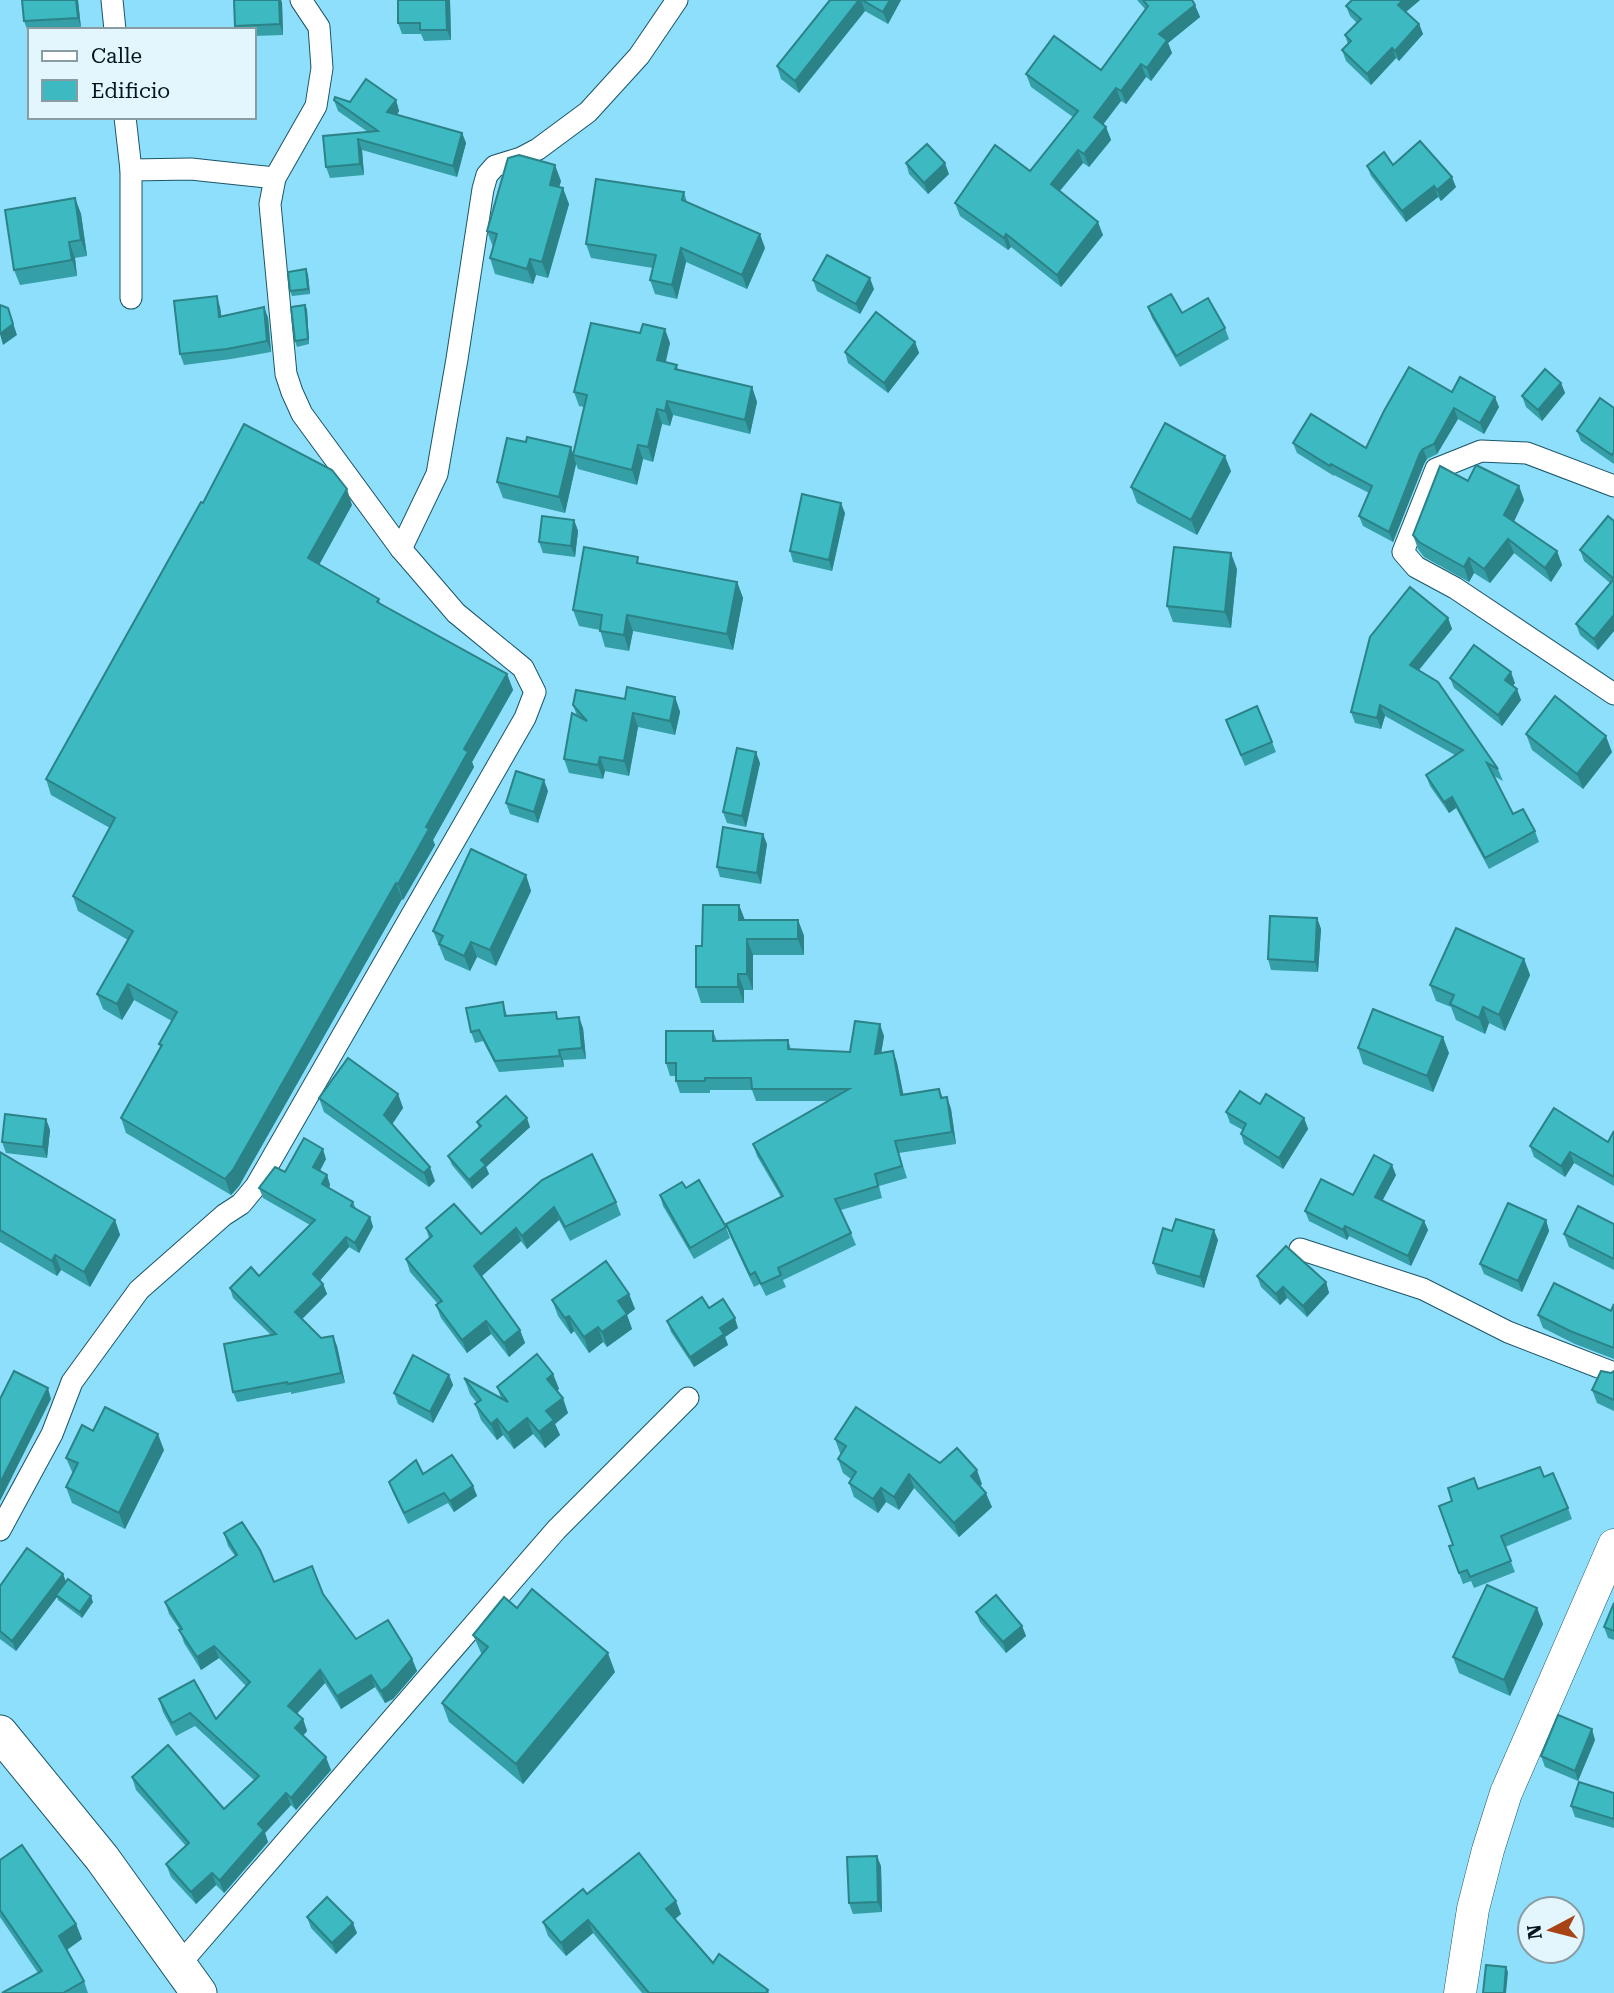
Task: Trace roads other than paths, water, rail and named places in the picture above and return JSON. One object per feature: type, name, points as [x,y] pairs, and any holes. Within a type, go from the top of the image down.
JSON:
[{"type":"main road","points":[[1460,1993],[1473,1909],[1506,1793],[1614,1545]]},
{"type":"main road","points":[[0,1732],[102,1858],[199,1993]]},
{"type":"street","points":[[112,0],[115,28]]},
{"type":"street","points":[[0,1530],[52,1434],[72,1382],[139,1290],[241,1204],[256,1186],[525,718],[535,692],[523,668],[456,613],[401,549],[302,414],[292,392],[286,374],[270,204],[275,178],[316,106],[322,68],[319,27],[301,0]]},
{"type":"street","points":[[401,549],[437,474],[487,175],[495,166],[521,158],[538,149],[588,112],[639,56],[677,0]]},
{"type":"street","points":[[125,119],[131,170],[131,298]]},
{"type":"street","points":[[131,170],[191,169],[275,178]]},
{"type":"street","points":[[1614,486],[1527,453],[1481,450],[1436,469],[1403,552],[1416,567],[1455,588],[1614,694]]},
{"type":"street","points":[[1300,1249],[1423,1289],[1508,1332],[1614,1373]]},
{"type":"street","points":[[179,1965],[556,1530],[688,1398]]}]
